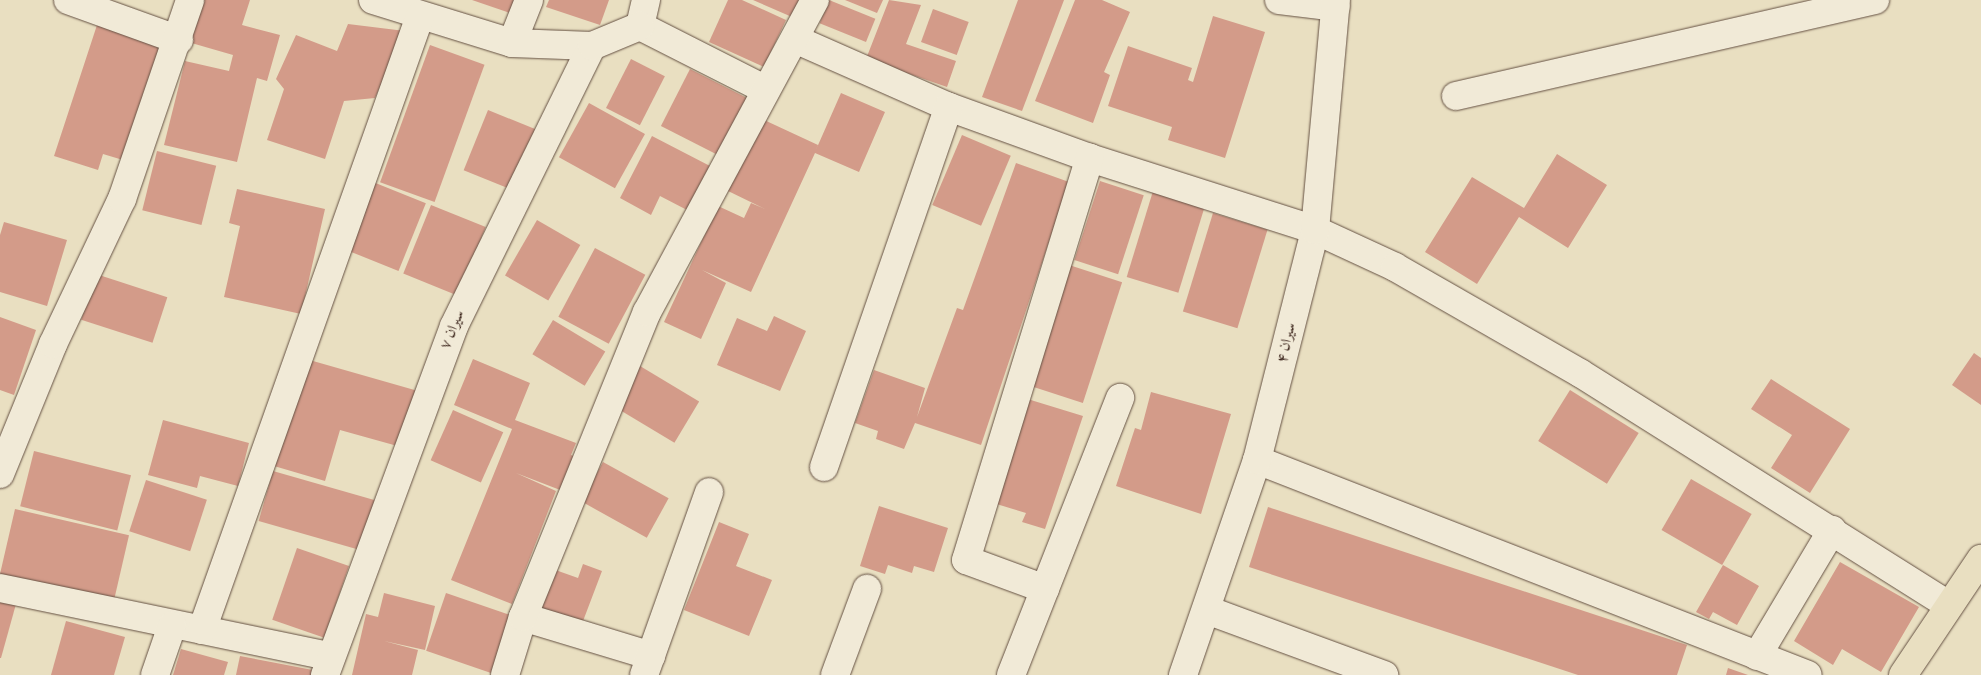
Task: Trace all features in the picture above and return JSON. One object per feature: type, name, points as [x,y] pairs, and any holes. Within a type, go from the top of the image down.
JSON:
[{"type":"main road","points":[[1903,675],[1981,559]]},
{"type":"street","points":[[68,0],[178,40]]},
{"type":"street","points":[[0,474],[53,344],[122,199],[178,40],[190,0]]},
{"type":"street","points":[[373,0],[512,43],[592,46],[643,13],[766,90]]},
{"type":"street","points":[[512,43],[529,0]]},
{"type":"street","points":[[505,675],[523,617],[647,312],[766,90],[797,40],[815,0]]},
{"type":"street","points":[[1279,0],[1336,3]]},
{"type":"street","points":[[1456,96],[1875,0]]},
{"type":"street","name":"سیران ۴","points":[[1183,675],[1208,610],[1257,460],[1315,230],[1336,3]]},
{"type":"street","points":[[202,630],[420,16]]},
{"type":"street","points":[[797,40],[949,107],[1090,158],[1315,230],[1395,267],[1580,372],[1949,604]]},
{"type":"street","name":"سیران ۷","points":[[327,665],[454,326],[592,46]]},
{"type":"street","points":[[824,467],[949,107]]},
{"type":"street","points":[[1045,589],[966,560],[1090,158]]},
{"type":"street","points":[[1011,675],[1120,398]]},
{"type":"street","points":[[1257,460],[1808,675]]},
{"type":"street","points":[[523,617],[647,666],[709,492]]},
{"type":"street","points":[[1757,656],[1832,530]]},
{"type":"street","points":[[0,588],[172,626],[202,630],[327,665]]},
{"type":"street","points":[[835,675],[867,589]]},
{"type":"street","points":[[1208,610],[1384,675]]},
{"type":"street","points":[[155,675],[172,626]]},
{"type":"building","points":[[200,0],[250,0],[242,25],[280,35],[267,81],[257,78],[237,162],[164,145],[185,61],[229,71],[233,55],[188,42]]},
{"type":"building","points":[[472,0],[518,0],[513,14]]},
{"type":"building","points":[[549,0],[609,0],[600,25],[546,7]]},
{"type":"building","points":[[728,0],[742,0],[786,20],[764,67],[709,42]]},
{"type":"building","points":[[753,0],[800,0],[792,17]]},
{"type":"building","points":[[829,0],[875,19],[866,42],[820,23]]},
{"type":"building","points":[[845,0],[883,0],[877,13]]},
{"type":"building","points":[[889,0],[921,5],[906,44],[956,61],[947,87],[866,59]]},
{"type":"building","points":[[1018,0],[1064,0],[1022,111],[982,97]]},
{"type":"building","points":[[1075,0],[1102,0],[1130,12],[1104,72],[1110,75],[1093,123],[1035,101]]},
{"type":"building","points":[[933,9],[969,22],[957,55],[921,42]]},
{"type":"building","points":[[1213,16],[1265,32],[1225,158],[1168,140],[1172,127],[1108,106],[1128,46],[1192,68],[1188,80],[1193,82]]},
{"type":"building","points":[[348,24],[405,31],[375,98],[344,101],[325,159],[267,140],[284,89],[276,79],[296,35],[337,51]]},
{"type":"building","points":[[97,25],[161,46],[123,160],[103,154],[98,170],[54,156]]},
{"type":"building","points":[[430,45],[485,65],[435,202],[380,182]]},
{"type":"building","points":[[631,59],[665,76],[640,125],[606,108]]},
{"type":"building","points":[[690,69],[748,99],[719,156],[661,126]]},
{"type":"building","points":[[841,93],[885,112],[859,172],[815,153],[751,292],[702,270],[726,283],[701,339],[664,322],[718,206],[744,218],[751,203],[765,209],[726,190],[760,118],[818,145],[815,152]]},
{"type":"building","points":[[589,103],[645,134],[615,188],[559,157]]},
{"type":"building","points":[[488,110],[538,130],[514,190],[464,170]]},
{"type":"building","points":[[962,135],[1011,156],[981,226],[932,205]]},
{"type":"building","points":[[652,136],[710,166],[687,210],[660,196],[651,215],[620,198]]},
{"type":"building","points":[[157,151],[216,166],[201,225],[142,210]]},
{"type":"building","points":[[1557,154],[1607,185],[1568,248],[1519,217],[1477,284],[1425,252],[1472,177],[1524,208]]},
{"type":"building","points":[[1016,163],[1069,182],[981,445],[915,423],[904,449],[876,439],[878,431],[855,423],[874,370],[925,388],[917,417],[957,308],[963,310]]},
{"type":"building","points":[[1100,181],[1144,195],[1118,274],[1074,260]]},
{"type":"building","points":[[373,182],[426,203],[399,271],[346,250]]},
{"type":"building","points":[[237,189],[325,209],[301,314],[224,297],[240,226],[229,223]]},
{"type":"building","points":[[1153,191],[1205,207],[1178,293],[1127,277]]},
{"type":"building","points":[[431,205],[486,227],[458,296],[403,274]]},
{"type":"building","points":[[1213,213],[1268,230],[1237,328],[1183,311]]},
{"type":"building","points":[[537,220],[580,245],[548,300],[505,275]]},
{"type":"building","points":[[4,222],[67,240],[47,306],[0,292],[0,235]]},
{"type":"building","points":[[595,248],[645,275],[609,344],[558,317]]},
{"type":"building","points":[[1066,264],[1122,282],[1083,403],[1027,385]]},
{"type":"building","points":[[96,274],[167,297],[152,343],[81,320]]},
{"type":"building","points":[[774,316],[806,331],[780,391],[717,365],[737,318],[767,331]]},
{"type":"building","points":[[0,317],[36,330],[14,395],[0,390]]},
{"type":"building","points":[[553,320],[605,351],[585,386],[532,354]]},
{"type":"building","points":[[1974,353],[1981,358],[1981,405],[1952,385]]},
{"type":"building","points":[[306,359],[418,391],[401,447],[340,430],[325,481],[274,466]]},
{"type":"building","points":[[473,359],[530,383],[515,420],[576,443],[571,455],[581,459],[568,493],[516,473],[556,491],[512,604],[451,580],[512,429],[454,405]]},
{"type":"building","points":[[640,366],[699,402],[674,443],[615,407]]},
{"type":"building","points":[[1771,379],[1850,429],[1810,493],[1771,468],[1792,435],[1751,409]]},
{"type":"building","points":[[1570,390],[1639,433],[1607,484],[1538,441]]},
{"type":"building","points":[[1151,392],[1231,414],[1201,514],[1116,486],[1135,428],[1141,430]]},
{"type":"building","points":[[1021,397],[1083,416],[1045,529],[1022,522],[1026,513],[990,502]]},
{"type":"building","points":[[453,410],[503,432],[481,483],[431,460]]},
{"type":"building","points":[[163,420],[249,443],[238,486],[200,476],[197,488],[148,475]]},
{"type":"building","points":[[34,451],[131,475],[117,530],[20,506]]},
{"type":"building","points":[[603,462],[669,498],[647,538],[581,501]]},
{"type":"building","points":[[273,471],[377,501],[362,551],[259,521]]},
{"type":"building","points":[[1691,479],[1752,514],[1722,565],[1662,530]]},
{"type":"building","points":[[146,480],[207,500],[190,551],[129,531]]},
{"type":"building","points":[[879,506],[948,528],[934,572],[914,566],[912,573],[888,565],[885,574],[860,566]]},
{"type":"building","points":[[1268,507],[1687,645],[1677,675],[1578,675],[1249,567]]},
{"type":"building","points":[[15,509],[129,535],[114,602],[0,575]]},
{"type":"building","points":[[719,522],[749,534],[736,566],[772,580],[749,636],[684,610]]},
{"type":"building","points":[[297,548],[349,566],[324,638],[272,620]]},
{"type":"building","points":[[1840,562],[1919,607],[1881,672],[1842,649],[1833,665],[1794,641]]},
{"type":"building","points":[[583,564],[602,571],[580,629],[530,610],[547,567],[578,578]]},
{"type":"building","points":[[1723,565],[1759,586],[1737,625],[1713,612],[1709,619],[1696,612]]},
{"type":"building","points":[[384,593],[435,606],[425,650],[384,641],[418,650],[412,675],[352,675],[366,614],[378,617]]},
{"type":"building","points":[[446,593],[521,619],[501,675],[426,651]]},
{"type":"building","points":[[0,600],[16,604],[1,658],[0,658]]},
{"type":"building","points":[[66,621],[125,637],[114,675],[51,675]]},
{"type":"building","points":[[181,649],[228,662],[224,675],[173,675]]},
{"type":"building","points":[[240,656],[318,671],[317,675],[236,675]]},
{"type":"building","points":[[1728,668],[1748,675],[1726,675]]}]
